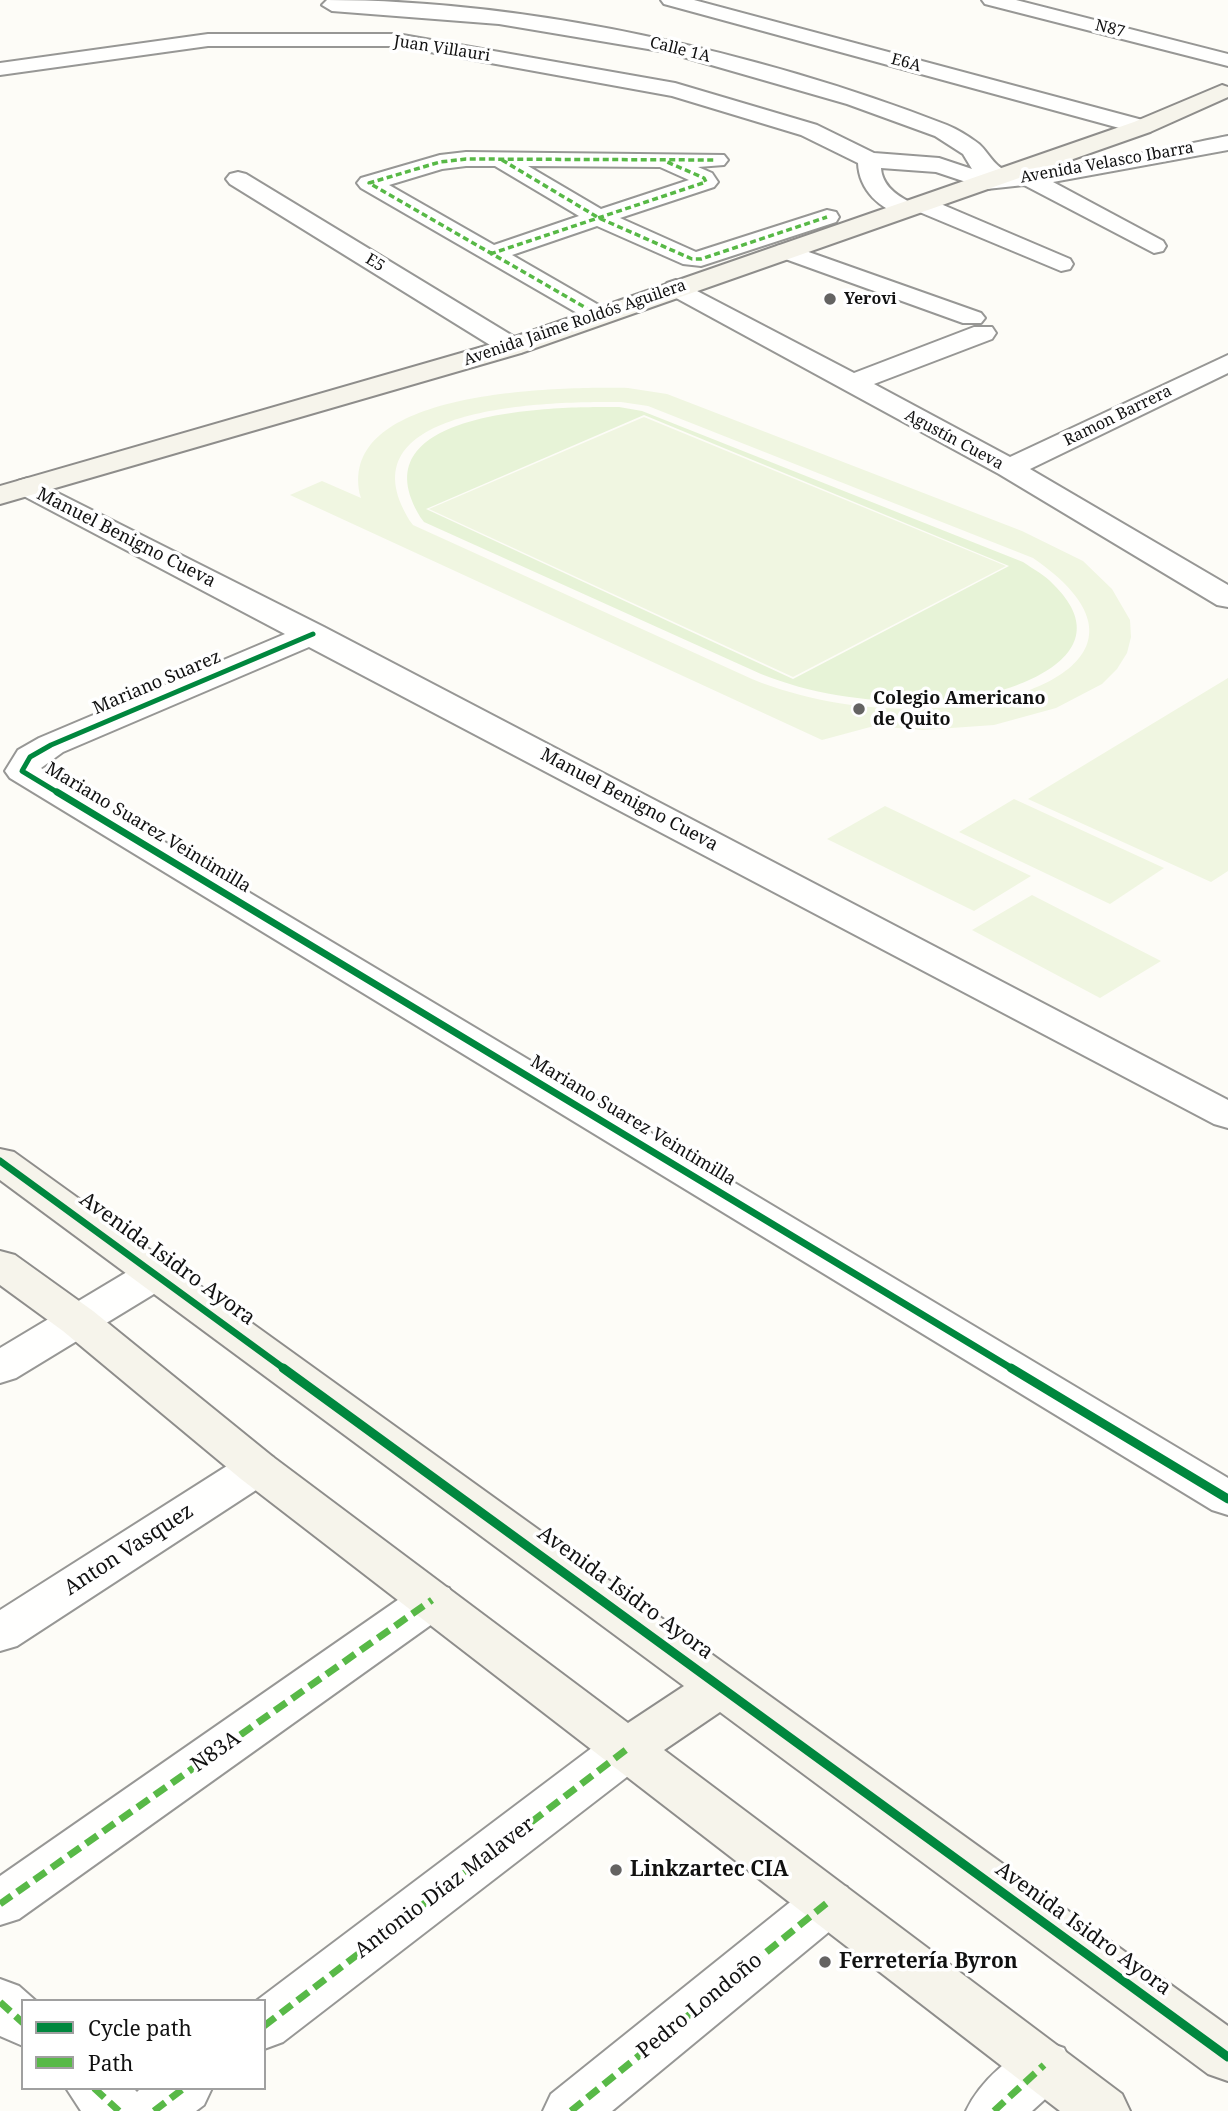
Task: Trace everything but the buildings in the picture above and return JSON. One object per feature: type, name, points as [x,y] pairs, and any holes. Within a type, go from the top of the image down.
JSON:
[{"type":"street","name":"E6A","points":[[671,0],[1142,127]]},
{"type":"street","name":"N87","points":[[992,0],[1228,60]]},
{"type":"street","name":"Calle 1A","points":[[332,5],[499,18],[668,46],[855,99],[943,131],[972,150],[993,179]]},
{"type":"street","name":"Juan Villauri","points":[[0,69],[208,40],[397,40],[675,90],[809,130],[869,160],[939,166],[993,179]]},
{"type":"street","name":"Avenida Jaime Roldós Aguilera","points":[[14,491],[512,346],[1142,127],[1226,94]]},
{"type":"street","name":"Avenida Velasco Ibarra","points":[[993,179],[1028,178],[1228,143]]},
{"type":"street","points":[[600,316],[369,183],[450,160],[716,160]]},
{"type":"street","points":[[502,160],[599,218],[687,257],[701,259],[827,217]]},
{"type":"street","points":[[490,254],[706,182],[704,178],[663,160]]},
{"type":"street","points":[[869,160],[870,179],[889,201],[913,207],[1061,264]]},
{"type":"street","points":[[1028,178],[1154,246]]},
{"type":"street","name":"E5","points":[[238,179],[512,346]]},
{"type":"street","points":[[786,251],[978,326],[850,384]]},
{"type":"street","name":"Agustín Cueva","points":[[676,288],[1009,468],[1228,598]]},
{"type":"street","name":"Ramon Barrera","points":[[1009,468],[1228,363]]},
{"type":"street","name":"Manuel Benigno Cueva","points":[[14,491],[313,634],[1228,1116]]},
{"type":"street","name":"Mariano Suarez","points":[[22,771],[30,757],[51,745],[313,634]]},
{"type":"street","name":"Mariano Suarez Veintimilla","points":[[22,771],[1228,1499]]},
{"type":"street","name":"Avenida Isidro Ayora","points":[[0,1161],[1228,2057]]},
{"type":"street","points":[[0,1265],[78,1321],[257,1468],[1102,2111]]},
{"type":"street","points":[[0,1368],[156,1273]]},
{"type":"street","name":"Anton Vasquez","points":[[0,1633],[257,1468]]},
{"type":"street","name":"N83A","points":[[0,1904],[432,1600]]},
{"type":"street","points":[[627,1749],[722,1686]]},
{"type":"street","name":"Antonio Díaz Malaver","points":[[266,2024],[627,1749]]},
{"type":"street","name":"Pedro Londoño","points":[[571,2111],[828,1902]]},
{"type":"street","points":[[0,2002],[21,2021]]},
{"type":"street","points":[[994,2111],[1044,2066]]},
{"type":"street","points":[[96,2090],[119,2111]]},
{"type":"street","points":[[154,2111],[181,2090]]},
{"type":"green space","points":[[628,388],[667,394],[1022,531],[1083,561],[1112,589],[1130,620],[1131,637],[1127,653],[1117,669],[1102,684],[1056,708],[994,725],[923,730],[874,726],[822,740],[290,495],[322,481],[361,498],[361,462],[381,434],[415,415],[459,401],[507,393]],"holes":[[[621,402],[648,406],[1033,558],[1069,589],[1087,616],[1088,641],[1076,662],[1053,679],[1023,692],[988,702],[901,709],[850,705],[800,695],[752,679],[413,525],[396,485],[402,455],[425,433],[461,418],[548,404]]]},
{"type":"green space","points":[[619,407],[642,411],[1023,562],[1050,581],[1073,610],[1076,633],[1067,653],[1049,670],[1024,682],[968,698],[898,701],[828,693],[761,674],[424,522],[408,485],[413,456],[435,436],[469,422],[509,413]],"holes":[[[644,415],[1009,566],[793,679],[426,509]]]},
{"type":"green space","points":[[644,417],[1006,566],[793,677],[429,509]]},
{"type":"green space","points":[[1228,678],[1228,871],[1211,882],[1028,799]]},
{"type":"green space","points":[[1014,799],[1164,868],[1110,904],[959,832]]},
{"type":"green space","points":[[885,806],[1031,876],[974,911],[827,839]]},
{"type":"green space","points":[[1032,895],[1161,961],[1100,998],[972,930]]},
{"type":"marked path","points":[[600,316],[369,183],[440,162],[466,159],[716,160]]},
{"type":"marked path","points":[[502,160],[599,218],[692,259],[701,259],[827,217]]},
{"type":"marked path","points":[[490,254],[706,182],[704,178],[667,162]]},
{"type":"marked path","points":[[0,1904],[432,1600]]},
{"type":"marked path","points":[[266,2024],[627,1749]]},
{"type":"marked path","points":[[571,2111],[828,1902]]},
{"type":"marked path","points":[[0,2002],[21,2021]]},
{"type":"marked path","points":[[994,2111],[1044,2065]]},
{"type":"marked path","points":[[96,2090],[119,2111]]},
{"type":"marked path","points":[[154,2111],[181,2090]]},
{"type":"cycle path","points":[[313,634],[51,745],[30,757],[22,771],[1228,1499]]},
{"type":"cycle path","points":[[0,1161],[1228,2057]]},
{"type":"place","name":"Yerovi","points":[[830,299]]},
{"type":"place","name":"Colegio Americano de Quito","points":[[859,709]]},
{"type":"place","name":"Linkzartec CIA","points":[[616,1870]]},
{"type":"place","name":"Ferretería Byron","points":[[825,1962]]}]
